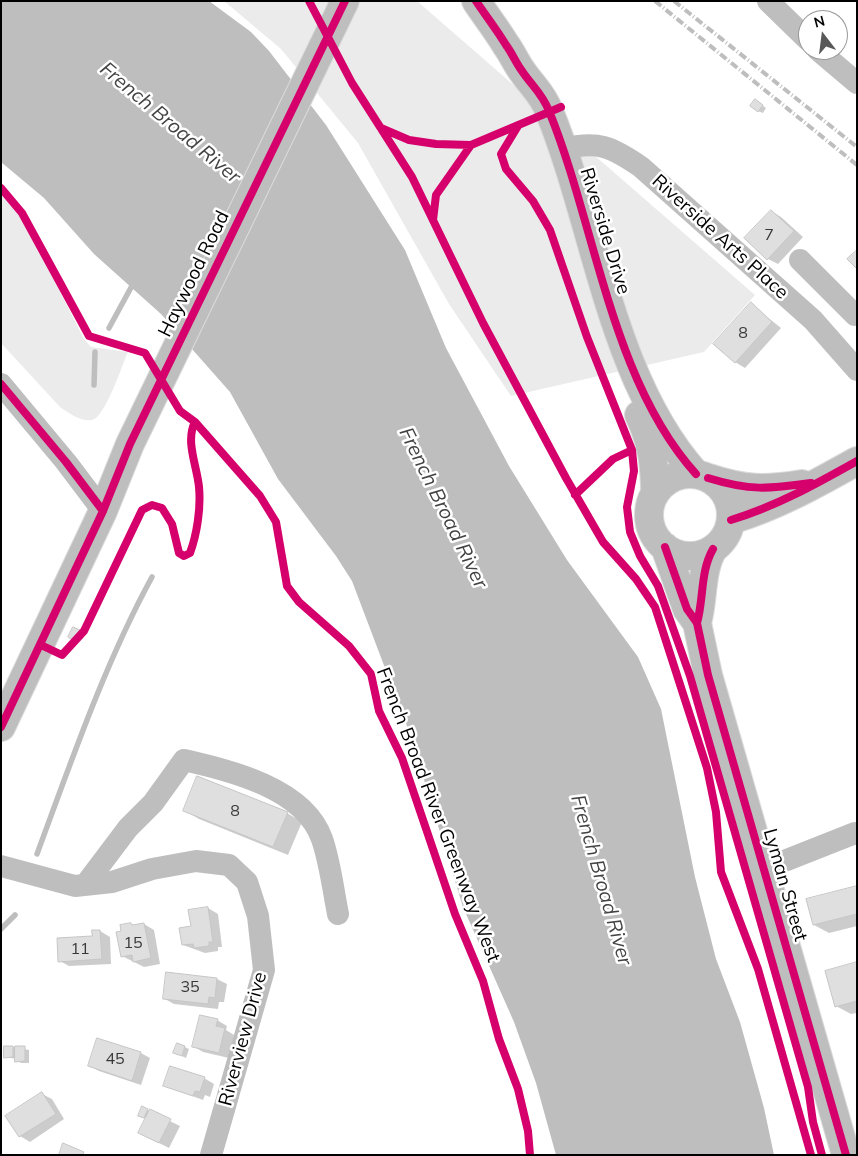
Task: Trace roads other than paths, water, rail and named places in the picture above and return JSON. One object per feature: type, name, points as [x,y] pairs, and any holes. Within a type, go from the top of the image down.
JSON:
[{"type":"main road","name":"Haywood Road","points":[[1,727],[103,511],[130,444],[345,1]]},
{"type":"main road","name":"Riverside Drive","points":[[476,1],[522,71],[542,94],[563,149],[595,260],[623,340],[641,384],[669,440],[702,476]]},
{"type":"main road","name":"Riverside Drive","points":[[522,71],[527,102],[588,288],[612,356],[652,445],[655,463],[655,494]]},
{"type":"main road","points":[[731,520],[764,510],[857,461]]},
{"type":"main road","points":[[702,476],[719,485],[726,495],[731,507],[731,520],[721,542],[713,549],[699,555],[686,555],[665,547],[652,528],[651,505],[655,494],[671,478],[683,474],[702,476],[739,487],[759,489],[821,481]]},
{"type":"main road","name":"Lyman Street","points":[[665,547],[687,609],[697,624],[708,675],[846,1155]]},
{"type":"main road","name":"Lyman Street","points":[[697,624],[702,606],[703,574],[713,549]]},
{"type":"street","points":[[768,1],[798,30]]},
{"type":"street","points":[[830,60],[857,83]]},
{"type":"street","name":"Riverside Arts Place","points":[[563,149],[582,144],[601,144],[620,152],[642,166],[801,309],[832,339],[857,370]]},
{"type":"street","points":[[800,260],[855,315]]},
{"type":"street","points":[[801,309],[824,285]]},
{"type":"street","points":[[1,384],[66,462],[103,511]]},
{"type":"street","points":[[85,885],[128,828],[153,803],[184,760],[222,769],[264,784],[292,800],[313,822],[322,839],[338,914]]},
{"type":"street","points":[[764,869],[856,833]]},
{"type":"street","name":"Riverview Drive","points":[[1,866],[75,886],[112,882],[152,869],[196,861],[229,865],[247,882],[258,916],[264,970],[211,1155]]},
{"type":"water","name":"French Broad River","points":[[1,1],[209,1],[251,32],[269,51],[326,125],[405,250],[446,348],[509,466],[567,560],[638,657],[661,709],[695,877],[716,959],[740,1022],[764,1108],[774,1155],[556,1155],[536,1083],[514,1022],[463,907],[410,734],[352,581],[336,556],[278,479],[230,392],[161,314],[94,254],[44,198],[1,162]]},
{"type":"waterway","points":[[109,328],[134,282]]},
{"type":"waterway","points":[[94,385],[95,352]]},
{"type":"waterway","points":[[37,854],[104,678],[152,577]]},
{"type":"waterway","points":[[1,929],[15,915]]},
{"type":"railway","points":[[655,1],[857,165]]},
{"type":"railway","points":[[674,1],[857,147]]}]
